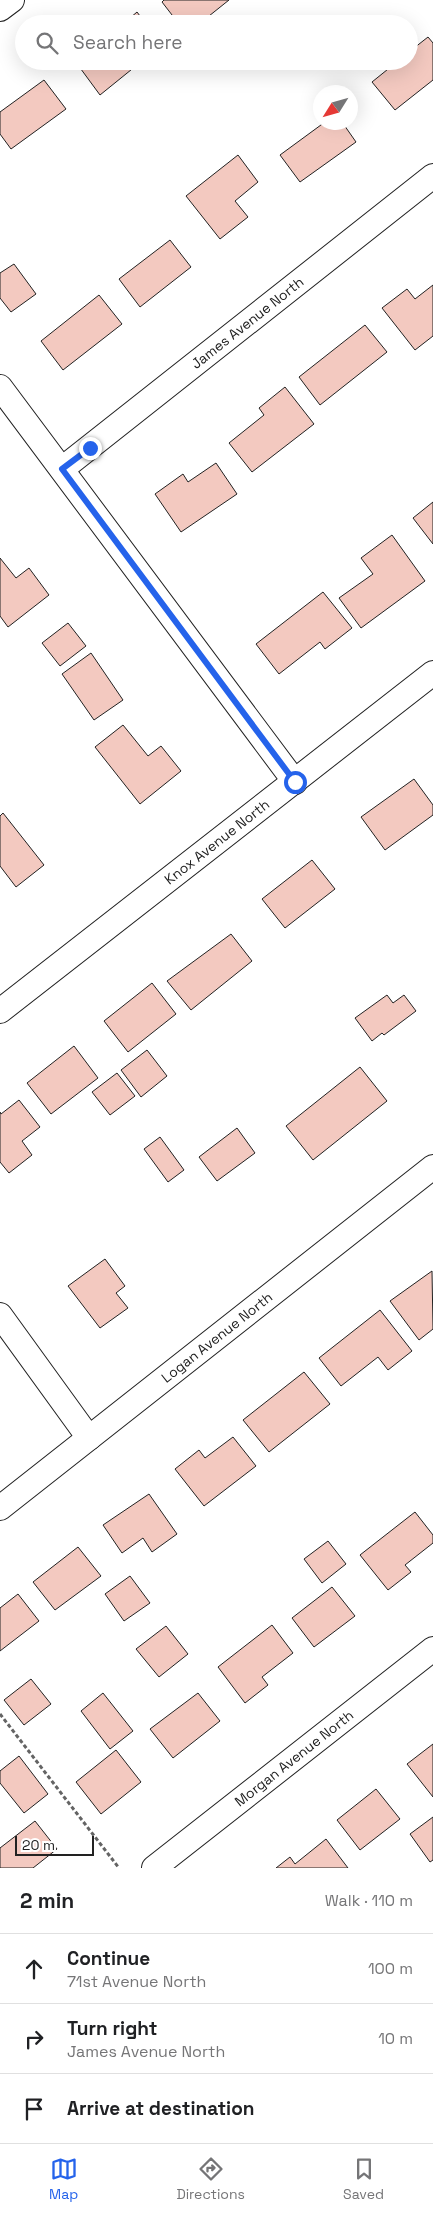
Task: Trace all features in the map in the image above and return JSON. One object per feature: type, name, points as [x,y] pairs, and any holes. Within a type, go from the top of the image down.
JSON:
[{"type":"street","points":[[0,9],[12,0]]},
{"type":"street","name":"James Avenue North","points":[[62,469],[433,176]]},
{"type":"street","points":[[0,387],[295,782]]},
{"type":"street","name":"Knox Avenue North","points":[[3,1001],[295,782],[433,673]]},
{"type":"street","name":"Logan Avenue North","points":[[0,1508],[433,1167]]},
{"type":"street","points":[[0,1315],[89,1438]]},
{"type":"street","name":"Morgan Avenue North","points":[[154,1868],[433,1649]]},
{"type":"path","points":[[0,1714],[119,1868]]},
{"type":"building","points":[[164,0],[229,0],[210,15],[172,15],[162,2]]},
{"type":"building","points":[[428,37],[433,43],[433,80],[395,110],[372,82],[387,70],[418,70],[418,45]]},
{"type":"building","points":[[82,70],[131,70],[100,95]]},
{"type":"building","points":[[44,80],[66,109],[11,149],[0,134],[0,112]]},
{"type":"building","points":[[314,130],[348,130],[356,142],[300,182],[280,155]]},
{"type":"building","points":[[238,155],[258,182],[235,201],[248,217],[220,239],[186,196]]},
{"type":"building","points":[[170,240],[191,267],[140,307],[119,279]]},
{"type":"building","points":[[14,264],[36,294],[11,312],[0,298],[0,273]]},
{"type":"building","points":[[433,285],[433,336],[415,350],[382,308],[407,289],[415,299]]},
{"type":"building","points":[[99,295],[122,324],[63,370],[41,341]]},
{"type":"building","points":[[365,325],[387,352],[320,405],[299,377]]},
{"type":"building","points":[[285,387],[314,424],[252,472],[229,443],[264,415],[259,408]]},
{"type":"building","points":[[216,463],[237,494],[181,532],[155,494],[183,474],[188,482]]},
{"type":"building","points":[[433,502],[433,544],[413,518]]},
{"type":"building","points":[[392,535],[425,581],[361,628],[339,598],[373,574],[361,558]]},
{"type":"building","points":[[0,558],[16,578],[29,568],[49,595],[8,627],[0,616]]},
{"type":"building","points":[[323,592],[352,628],[325,649],[320,642],[279,674],[256,644]]},
{"type":"building","points":[[68,623],[86,646],[60,666],[42,643]]},
{"type":"building","points":[[91,653],[123,700],[94,720],[62,674]]},
{"type":"building","points":[[123,725],[148,756],[161,746],[181,771],[140,804],[95,747]]},
{"type":"building","points":[[414,779],[433,805],[433,815],[385,850],[361,817]]},
{"type":"building","points":[[3,813],[44,865],[16,887],[0,866],[0,816]]},
{"type":"building","points":[[312,860],[335,889],[285,928],[262,899]]},
{"type":"building","points":[[231,934],[252,961],[191,1010],[167,981]]},
{"type":"building","points":[[152,983],[176,1014],[128,1052],[104,1021]]},
{"type":"building","points":[[387,995],[393,1003],[404,995],[416,1011],[384,1035],[382,1033],[372,1041],[355,1018]]},
{"type":"building","points":[[74,1046],[98,1078],[51,1114],[27,1083]]},
{"type":"building","points":[[147,1050],[167,1076],[141,1097],[121,1070]]},
{"type":"building","points":[[360,1067],[387,1101],[313,1160],[286,1126]]},
{"type":"building","points":[[117,1073],[135,1096],[110,1115],[92,1092]]},
{"type":"building","points":[[19,1100],[40,1127],[22,1141],[32,1155],[9,1173],[0,1162],[0,1112],[1,1114]]},
{"type":"building","points":[[237,1128],[255,1153],[217,1181],[199,1157]]},
{"type":"building","points":[[160,1137],[184,1170],[168,1182],[144,1149]]},
{"type":"building","points":[[105,1259],[125,1286],[116,1293],[128,1308],[100,1328],[68,1286]]},
{"type":"building","points":[[432,1271],[433,1329],[419,1340],[390,1301]]},
{"type":"building","points":[[380,1310],[412,1351],[388,1370],[378,1357],[341,1386],[319,1358]]},
{"type":"building","points":[[304,1372],[330,1404],[269,1452],[243,1420]]},
{"type":"building","points":[[233,1437],[256,1466],[204,1506],[175,1469],[199,1450],[205,1458]]},
{"type":"building","points":[[149,1494],[177,1534],[152,1552],[143,1538],[122,1553],[103,1525]]},
{"type":"building","points":[[415,1512],[433,1535],[433,1543],[405,1565],[411,1572],[388,1590],[360,1555]]},
{"type":"building","points":[[328,1541],[346,1564],[322,1583],[304,1559]]},
{"type":"building","points":[[78,1547],[101,1576],[55,1610],[33,1582]]},
{"type":"building","points":[[130,1576],[150,1603],[124,1621],[105,1594]]},
{"type":"building","points":[[332,1587],[355,1616],[314,1647],[292,1618]]},
{"type":"building","points":[[18,1594],[39,1621],[0,1651],[0,1608]]},
{"type":"building","points":[[272,1625],[293,1653],[262,1677],[268,1685],[245,1703],[218,1667]]},
{"type":"building","points":[[166,1626],[188,1654],[159,1677],[136,1649]]},
{"type":"building","points":[[31,1679],[51,1704],[24,1725],[4,1700]]},
{"type":"building","points":[[103,1693],[133,1731],[110,1749],[81,1711]]},
{"type":"building","points":[[198,1693],[220,1721],[173,1758],[150,1729]]},
{"type":"building","points":[[433,1744],[433,1797],[407,1764]]},
{"type":"building","points":[[116,1750],[141,1782],[101,1814],[76,1782]]},
{"type":"building","points":[[19,1756],[48,1794],[24,1813],[0,1783],[0,1771]]},
{"type":"building","points":[[376,1789],[400,1819],[360,1850],[337,1820]]},
{"type":"building","points":[[433,1817],[433,1860],[430,1862],[410,1834]]},
{"type":"building","points":[[35,1821],[57,1849],[33,1868],[0,1868],[0,1848]]},
{"type":"building","points":[[326,1839],[348,1868],[276,1868],[290,1857],[295,1864]]},
{"type":"route","points":[[90,448],[62,469],[295,782]]}]
